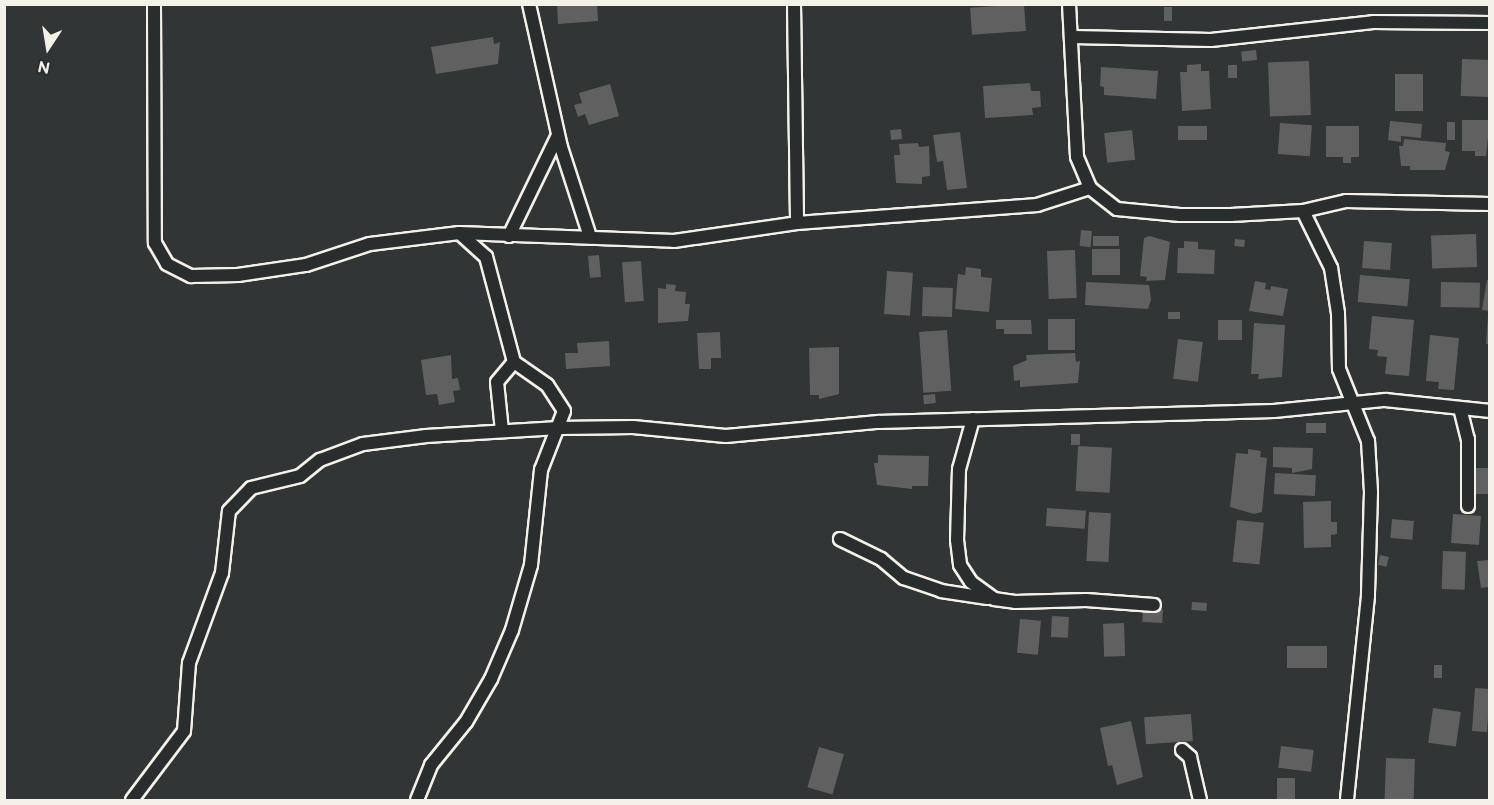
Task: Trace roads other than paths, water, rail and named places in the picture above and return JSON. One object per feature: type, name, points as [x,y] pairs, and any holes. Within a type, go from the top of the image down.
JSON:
[{"type":"street","points":[[154,4],[155,243],[167,264],[191,276],[238,275],[306,265],[370,244],[459,233],[674,241],[797,223],[1037,205],[1090,188]]},
{"type":"street","points":[[529,4],[558,135],[590,237]]},
{"type":"street","points":[[794,4],[797,223]]},
{"type":"street","points":[[1069,4],[1073,37],[1077,157],[1090,188],[1117,209],[1137,213],[1303,211],[1346,201],[1490,204]]},
{"type":"street","points":[[1073,37],[1211,40],[1373,22],[1490,22]]},
{"type":"street","points":[[509,236],[558,135]]},
{"type":"street","points":[[1303,211],[1330,268],[1338,313],[1340,369],[1368,441],[1371,492],[1368,596],[1347,801]]},
{"type":"street","points":[[417,801],[431,765],[466,722],[490,679],[512,630],[531,566],[541,470],[550,441],[559,428],[564,411],[547,385],[514,362],[486,257],[459,233]]},
{"type":"street","points":[[502,431],[496,382],[514,362]]},
{"type":"street","points":[[132,801],[184,731],[189,663],[222,573],[229,510],[251,488],[300,476],[320,460],[363,444],[559,428],[633,427],[726,436],[878,422],[1274,411],[1385,400],[1490,411]]},
{"type":"street","points":[[1460,408],[1468,439],[1468,506]]},
{"type":"street","points":[[973,419],[958,469],[957,540],[960,565],[971,582],[994,599]]},
{"type":"street","points":[[840,539],[881,559],[904,578],[941,591],[994,599],[1120,601],[1154,605]]},
{"type":"street","points":[[1182,750],[1190,757],[1200,801]]}]
